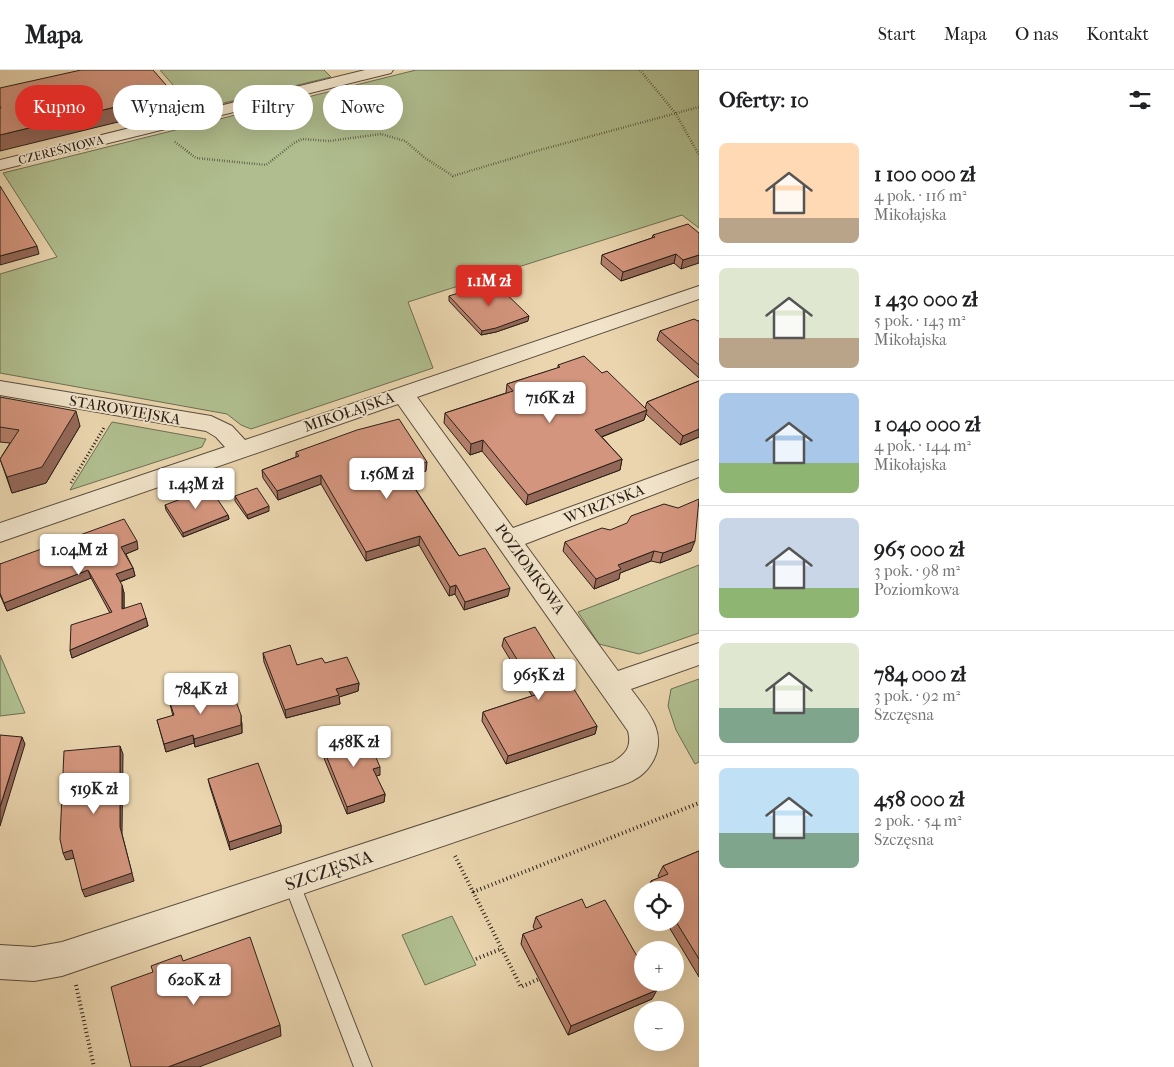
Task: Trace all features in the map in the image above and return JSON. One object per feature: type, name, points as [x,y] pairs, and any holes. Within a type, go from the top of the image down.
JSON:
[{"type":"street","name":"CZEREŚNIOWA","points":[[223,110],[385,70]]},
{"type":"street","name":"CZEREŚNIOWA","points":[[0,165],[143,130]]},
{"type":"street","name":"MIKOŁAJSKA","points":[[0,533],[699,292]]},
{"type":"street","name":"STAROWIEJSKA","points":[[0,388],[210,424],[221,428],[230,436],[239,450]]},
{"type":"street","name":"POZIOMKOWA","points":[[403,394],[613,684],[642,727],[646,738],[645,748]]},
{"type":"street","name":"WYRZYSKA","points":[[508,540],[699,468]]},
{"type":"street","points":[[613,684],[699,654]]},
{"type":"street","name":"SZCZĘSNA","points":[[0,962],[34,964],[62,959],[292,884],[622,772],[632,767],[645,748]]},
{"type":"lane","points":[[292,884],[363,1067]]},
{"type":"path","points":[[640,70],[676,114],[699,155]]},
{"type":"path","points":[[163,130],[184,151],[196,158],[253,164],[274,162],[281,153],[297,140],[324,141],[365,135],[397,137],[414,146],[420,155],[453,176],[540,150],[699,107]]},
{"type":"path","points":[[66,491],[106,424]]},
{"type":"path","points":[[473,892],[699,803]]},
{"type":"path","points":[[456,858],[521,987],[546,975]]},
{"type":"path","points":[[476,959],[501,949]]},
{"type":"path","points":[[77,990],[94,1067]]},
{"type":"green space","points":[[160,70],[324,70],[331,77],[298,85],[233,85],[233,101],[223,103],[223,85],[173,85]]},
{"type":"green space","points":[[416,70],[699,70],[699,228],[682,215],[408,302],[433,368],[251,429],[241,425],[227,414],[0,373],[0,274],[57,257],[3,173],[175,130],[223,130],[223,118],[233,116],[233,130],[313,130],[313,96],[323,93],[323,130],[403,130],[403,85],[356,85]]},
{"type":"green space","points":[[112,422],[206,439],[202,447],[70,490]]},
{"type":"green space","points":[[699,565],[699,633],[639,654],[599,644],[578,612]]},
{"type":"green space","points":[[0,655],[25,713],[0,716]]},
{"type":"green space","points":[[699,679],[699,762],[695,764],[676,730],[668,706],[671,689]]},
{"type":"green space","points":[[452,916],[476,965],[425,985],[402,935]]},
{"type":"building","points":[[81,70],[153,70],[166,85],[113,85],[113,108],[103,110],[103,85],[15,85],[15,130],[21,130],[0,135],[0,88]]},
{"type":"building","points":[[0,186],[37,246],[0,256]]},
{"type":"building","points":[[688,224],[699,233],[699,255],[683,260],[676,254],[623,272],[602,255],[655,237],[653,235]]},
{"type":"building","points":[[494,282],[529,316],[482,331],[449,296]]},
{"type":"building","points":[[694,319],[699,321],[699,365],[660,331]]},
{"type":"building","points":[[584,356],[602,373],[607,371],[647,410],[595,430],[622,459],[528,495],[483,440],[471,444],[445,413],[513,391],[507,384],[560,367],[558,365]]},
{"type":"building","points":[[699,381],[699,429],[683,436],[647,402]]},
{"type":"building","points":[[0,397],[76,411],[42,467],[7,477],[0,459],[19,430],[0,427]]},
{"type":"building","points":[[399,419],[427,462],[402,469],[459,556],[485,548],[510,588],[465,602],[456,585],[450,587],[420,536],[366,552],[321,475],[277,491],[262,470],[299,456],[296,452],[357,430]]},
{"type":"building","points":[[210,488],[228,515],[183,533],[165,505]]},
{"type":"building","points":[[257,488],[269,506],[247,515],[235,496]]},
{"type":"building","points":[[699,499],[695,541],[663,553],[654,551],[618,565],[621,569],[596,579],[565,542],[602,528],[610,530],[627,523],[631,516],[664,504],[678,508]]},
{"type":"building","points":[[124,519],[137,541],[121,547],[133,568],[116,574],[122,585],[122,609],[141,603],[146,618],[70,650],[71,625],[112,612],[88,570],[4,603],[0,593],[0,564]]},
{"type":"building","points":[[535,627],[597,726],[508,756],[483,712],[538,694],[504,638]]},
{"type":"building","points":[[290,645],[297,665],[322,658],[325,663],[347,657],[359,683],[336,689],[339,695],[285,710],[263,653]]},
{"type":"building","points":[[225,683],[230,698],[234,696],[241,715],[241,725],[194,739],[193,735],[164,744],[157,720],[174,715],[169,700]]},
{"type":"building","points":[[357,731],[364,748],[371,746],[380,767],[373,769],[385,794],[347,807],[321,743]]},
{"type":"building","points":[[0,735],[22,737],[0,807]]},
{"type":"building","points":[[120,746],[120,827],[132,873],[82,890],[72,850],[63,853],[60,839],[64,751]]},
{"type":"building","points":[[258,763],[281,825],[229,842],[208,779]]},
{"type":"building","points":[[699,851],[699,959],[682,931],[684,931],[684,881],[651,881],[668,874],[663,866]]},
{"type":"building","points":[[582,899],[586,908],[605,900],[634,951],[634,991],[655,991],[571,1026],[523,934],[542,927],[536,917]]},
{"type":"building","points":[[250,937],[280,1025],[168,1067],[131,1067],[111,987],[153,972],[151,966],[181,955],[183,961]]}]
